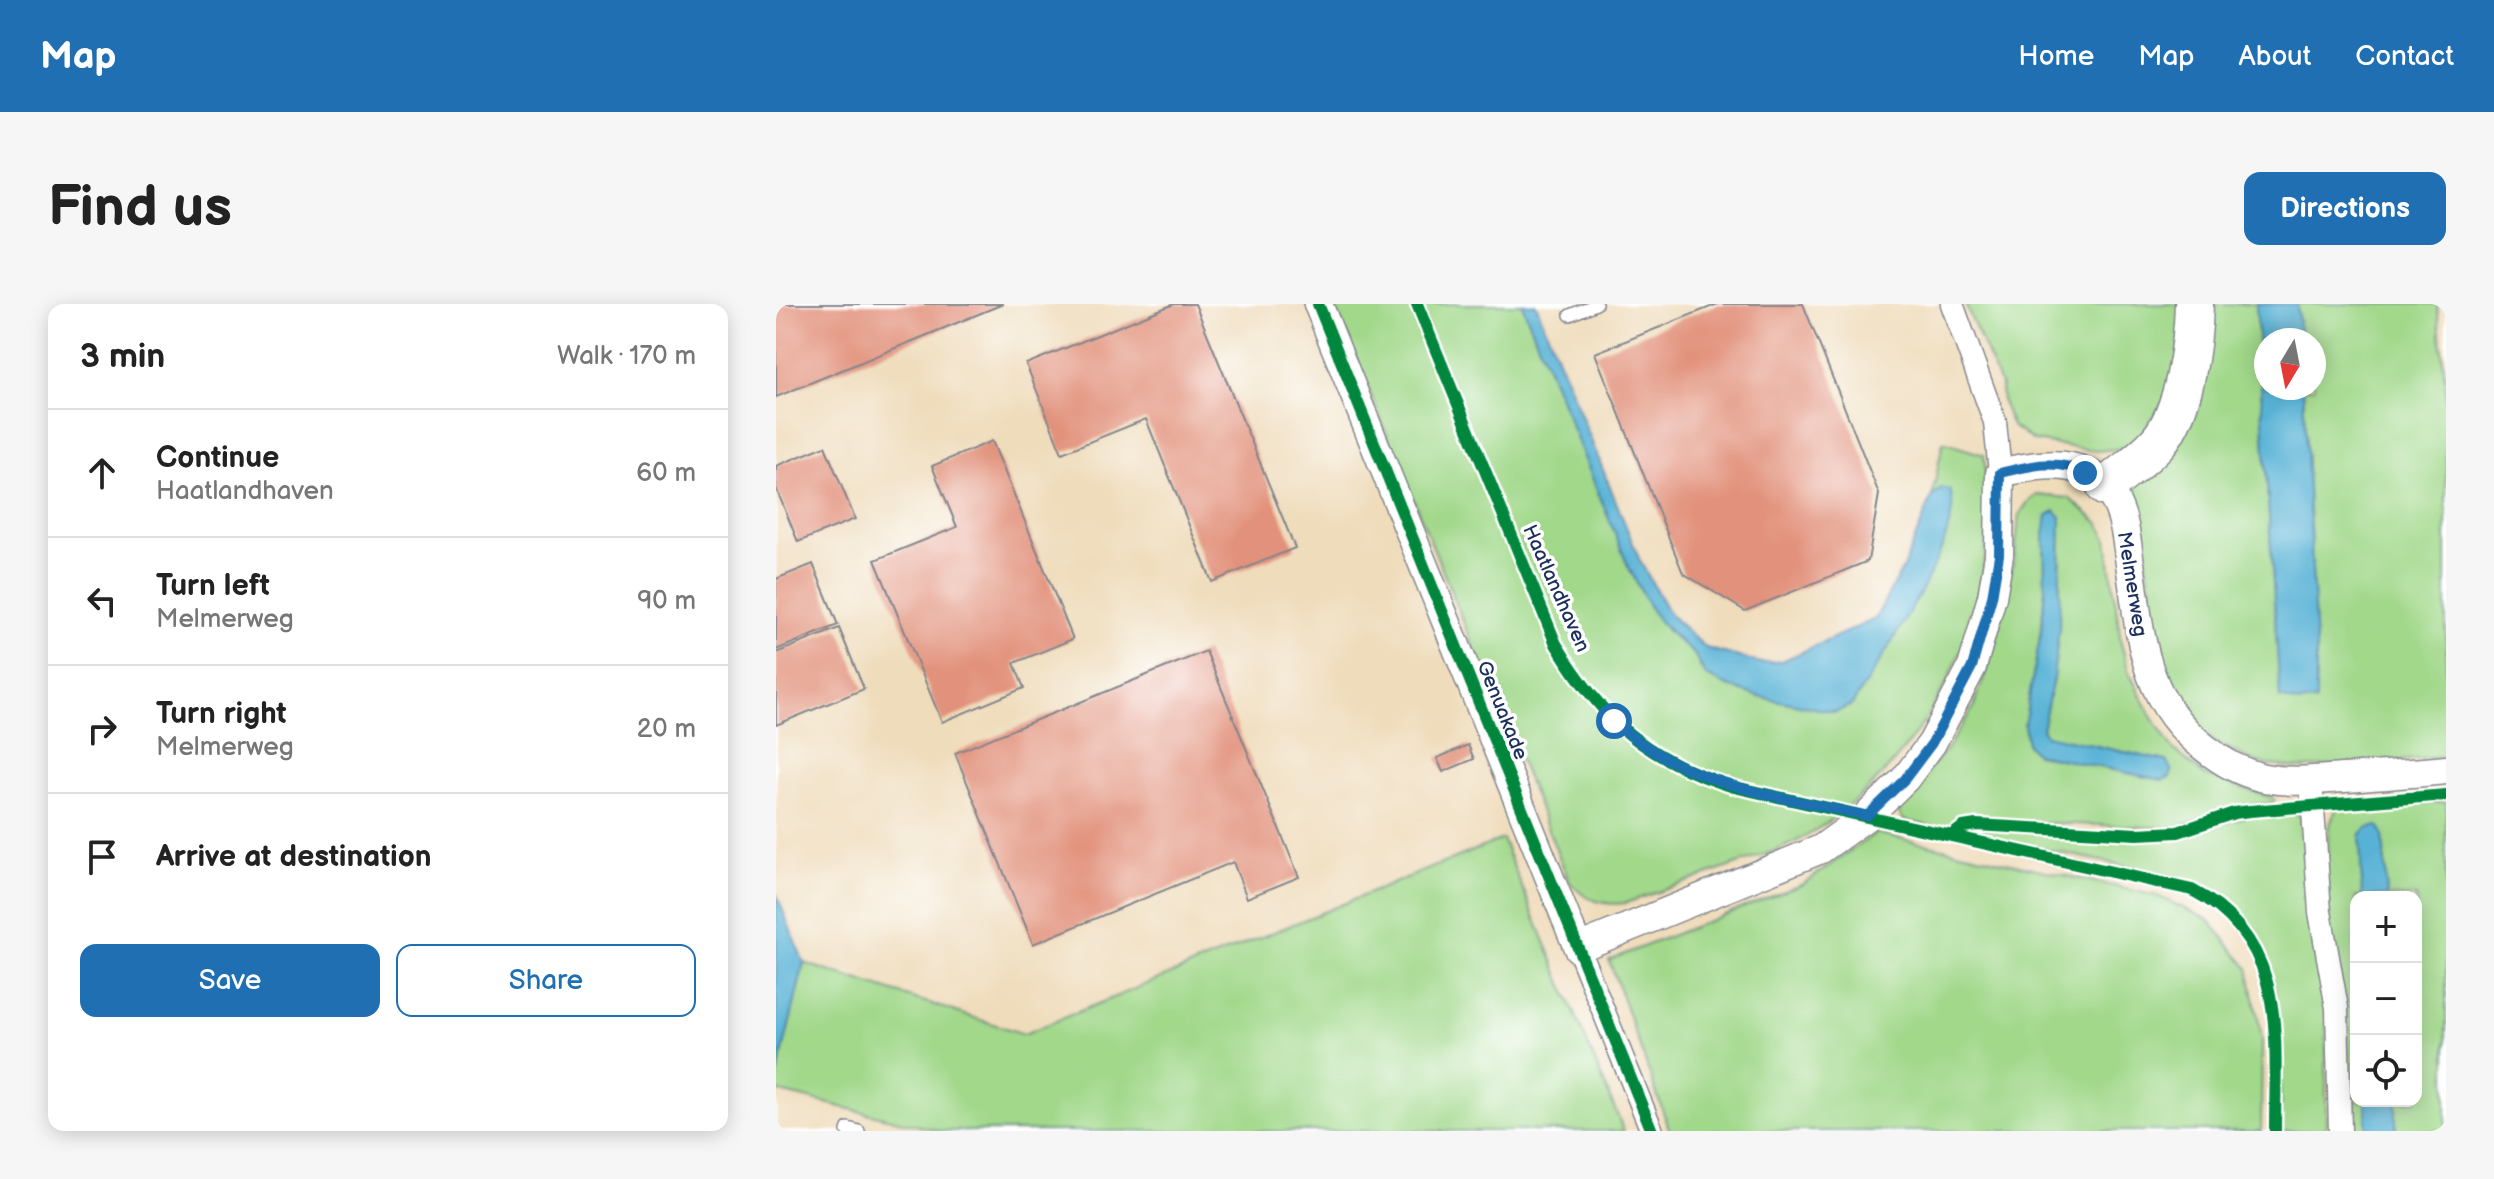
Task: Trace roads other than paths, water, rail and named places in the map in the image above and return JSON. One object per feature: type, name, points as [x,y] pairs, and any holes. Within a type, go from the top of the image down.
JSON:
[{"type":"highway","points":[[2106,487],[2161,439],[2173,418],[2190,351],[2194,304]]},
{"type":"street","name":"Genuakade","points":[[1318,304],[1652,1131]]},
{"type":"street","points":[[1578,948],[1821,849],[1867,816],[1905,779],[1932,743],[1972,667],[1992,597],[1999,555],[2000,473],[1995,422],[1952,304]]},
{"type":"street","points":[[2000,473],[2052,463],[2075,468],[2106,487]]},
{"type":"street","name":"Melmerweg","points":[[2106,487],[2119,509],[2125,531],[2148,670],[2154,687],[2173,718],[2200,745],[2238,769],[2292,782],[2446,770]]},
{"type":"street","points":[[2311,781],[2320,912],[2337,1008],[2340,1131]]},
{"type":"lane","points":[[1570,315],[1596,304]]},
{"type":"lane","points":[[847,1131],[848,1128],[859,1131]]},
{"type":"water","points":[[1522,304],[1536,304],[1640,561],[1670,615],[1706,648],[1761,663],[1782,661],[1875,619],[1903,568],[1932,497],[1941,488],[1950,490],[1952,510],[1946,536],[1933,567],[1899,631],[1852,705],[1836,712],[1760,697],[1730,687],[1706,676],[1695,655],[1660,622],[1628,566]]},
{"type":"water","points":[[2256,304],[2297,304],[2299,328],[2257,328]]},
{"type":"water","points":[[2262,400],[2304,400],[2316,701],[2299,703],[2280,698]]},
{"type":"water","points":[[2055,511],[2061,517],[2059,628],[2053,679],[2042,729],[2046,735],[2166,761],[2172,771],[2170,777],[2162,780],[2036,754],[2027,744],[2024,725],[2041,632],[2045,589],[2044,534],[2047,515]]},
{"type":"water","points":[[2378,826],[2383,835],[2387,891],[2362,891],[2360,835],[2367,828]]},
{"type":"water","points":[[776,893],[804,963],[776,1081]]},
{"type":"water","points":[[2366,1107],[2396,1107],[2396,1131],[2366,1131]]}]
